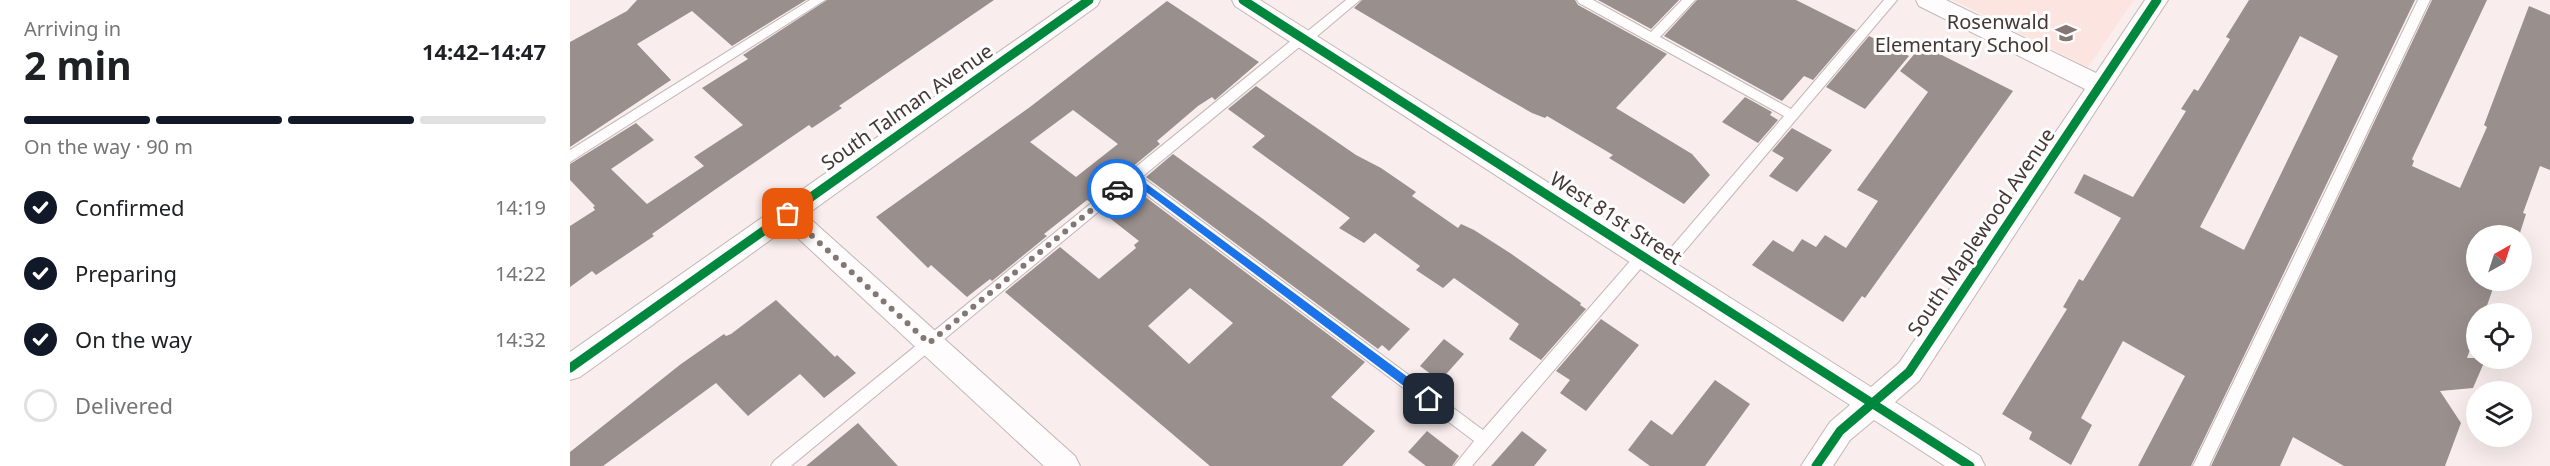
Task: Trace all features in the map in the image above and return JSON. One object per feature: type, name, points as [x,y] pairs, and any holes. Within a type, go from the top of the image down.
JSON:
[{"type":"street","name":"South Talman Avenue","points":[[570,368],[1089,0]]},
{"type":"street","name":"West 81st Street","points":[[1243,0],[1970,466]]},
{"type":"street","points":[[1927,0],[2101,86]]},
{"type":"street","name":"South Maplewood Avenue","points":[[1816,466],[1840,431],[1909,372],[2157,0]]},
{"type":"street","points":[[788,214],[1065,466]]},
{"type":"lane","points":[[570,157],[819,0]]},
{"type":"lane","points":[[779,466],[1132,177],[1354,0]]},
{"type":"lane","points":[[1583,0],[1792,115]]},
{"type":"lane","points":[[1652,38],[1689,0]]},
{"type":"lane","points":[[1462,466],[1792,115],[1891,0]]},
{"type":"lane","points":[[2201,466],[2424,0]]},
{"type":"lane","points":[[1132,177],[1484,440]]},
{"type":"shaded area","name":"Rosenwald Elementary School","points":[[1953,0],[2134,0],[2088,67]]},
{"type":"building","points":[[637,0],[806,0],[732,46],[692,11],[637,44],[671,80],[570,147],[570,42],[627,11]]},
{"type":"building","points":[[827,0],[994,0],[839,106],[842,108],[812,128],[809,125],[713,191],[652,234],[654,236],[596,275],[592,271],[570,287],[570,226],[595,210],[593,207],[595,206],[570,180],[570,164],[636,123],[654,140],[611,169],[647,204],[704,166],[694,157],[743,125],[702,88],[748,59],[743,55]]},
{"type":"building","points":[[1362,0],[1575,0],[1578,5],[1667,54],[1616,108],[1692,154],[1710,175],[1684,204],[1609,158],[1613,155],[1547,116],[1545,118],[1532,113],[1354,8]]},
{"type":"building","points":[[1598,0],[1679,0],[1651,29]]},
{"type":"building","points":[[1697,0],[1796,0],[1856,30],[1813,80],[1804,76],[1782,101],[1664,36]]},
{"type":"building","points":[[2249,0],[2415,0],[2191,466],[2138,466],[2185,376],[2123,341],[2081,418],[2092,425],[2071,465],[2029,439],[2032,432],[2002,414],[2067,309],[2063,307],[2079,279],[2083,281],[2121,218],[2074,193],[2084,174],[2133,197],[2186,111],[2181,109],[2194,89],[2198,91],[2230,39],[2226,37]],"holes":[[[2300,36],[2338,56],[2244,250],[2200,227]]]},
{"type":"building","points":[[2432,0],[2487,0],[2412,159],[2414,161],[2412,166],[2460,188],[2487,127],[2484,125],[2529,6],[2550,15],[2550,170],[2540,166],[2523,213],[2526,214],[2522,225],[2466,225],[2466,291],[2492,291],[2488,303],[2466,303],[2466,369],[2481,369],[2476,381],[2466,381],[2466,389],[2440,391],[2461,423],[2445,466],[2344,466],[2293,437],[2280,466],[2211,466]]},
{"type":"building","points":[[1167,1],[1259,62],[1215,100],[1212,97],[1198,106],[1157,141],[1160,144],[1090,202],[1087,200],[1044,234],[1047,236],[992,281],[990,279],[967,297],[931,265],[928,268],[876,217],[1030,107]],"holes":[[[1073,110],[1118,144],[1076,177],[1030,142]]]},
{"type":"building","points":[[1869,36],[1909,56],[1865,109],[1826,87]]},
{"type":"building","points":[[1922,45],[2013,91],[1865,298],[1862,296],[1843,322],[1752,265],[1773,240],[1793,252],[1802,239],[1816,247],[1825,235],[1846,248],[1878,201],[1857,190],[1928,92],[1900,71]]},
{"type":"building","points":[[1256,86],[1356,155],[1381,168],[1416,192],[1412,196],[1458,228],[1461,224],[1474,230],[1581,303],[1580,305],[1586,309],[1541,360],[1509,339],[1519,324],[1454,278],[1443,288],[1416,270],[1420,266],[1375,233],[1364,243],[1339,228],[1350,218],[1252,147],[1265,136],[1228,109]]},
{"type":"building","points":[[1745,97],[1772,112],[1770,115],[1778,120],[1758,143],[1722,122]]},
{"type":"building","points":[[1792,128],[1832,150],[1797,192],[1769,176],[1784,158],[1772,151]]},
{"type":"building","points":[[1173,154],[1410,329],[1389,351],[1382,345],[1378,349],[1146,177]]},
{"type":"building","points":[[1132,187],[1365,362],[1331,397],[1375,431],[1342,466],[1210,466],[1005,292],[1060,247],[1099,279],[1136,248],[1134,245],[1139,241],[1102,212]],"holes":[[[1190,288],[1233,323],[1189,364],[1148,326]]]},
{"type":"building","points":[[776,300],[835,357],[837,355],[856,373],[824,398],[800,374],[748,416],[716,383],[603,466],[570,466],[570,452],[681,364],[724,334],[726,336],[731,334]]},
{"type":"building","points":[[1601,319],[1639,345],[1586,411],[1560,393],[1570,380],[1556,371]]},
{"type":"building","points":[[1444,339],[1464,354],[1440,381],[1420,366]]},
{"type":"building","points":[[1715,380],[1750,404],[1705,466],[1650,466],[1628,450],[1651,420],[1672,435]]},
{"type":"building","points":[[858,423],[898,466],[806,466]]},
{"type":"building","points":[[1427,431],[1459,456],[1452,466],[1426,466],[1408,452]]},
{"type":"building","points":[[1522,431],[1547,450],[1534,466],[1491,466]]},
{"type":"cycle path","points":[[570,368],[1089,0]]},
{"type":"cycle path","points":[[1243,0],[1970,466]]},
{"type":"cycle path","points":[[1816,466],[1840,431],[1909,372],[2157,0]]},
{"type":"way so far","points":[[788,214],[929,343],[1117,189]]},
{"type":"place","name":"Rosenwald Elementary School","points":[[2066,33]]},
{"type":"route","points":[[1117,189],[1132,177],[1429,399]]}]
